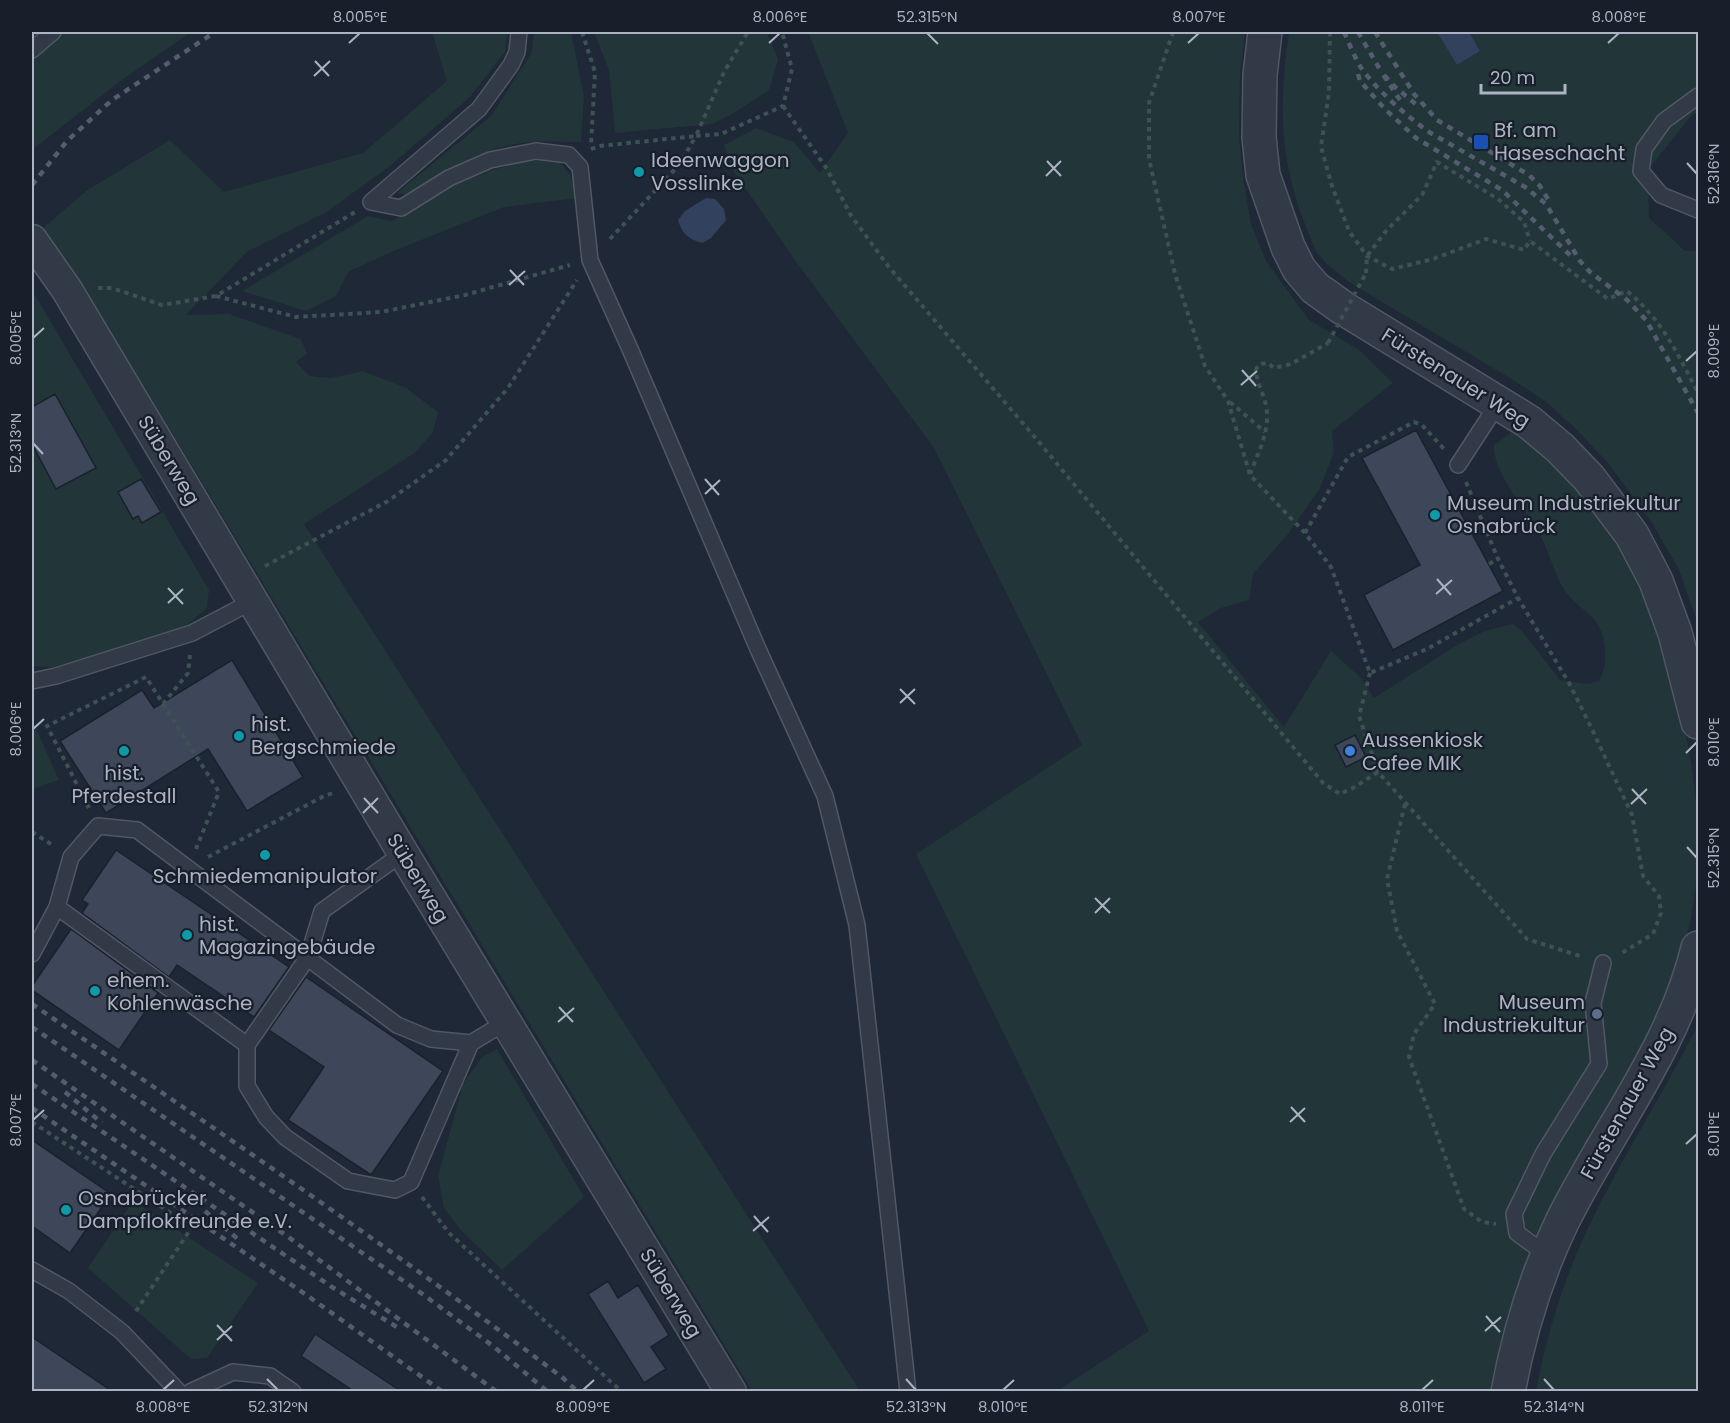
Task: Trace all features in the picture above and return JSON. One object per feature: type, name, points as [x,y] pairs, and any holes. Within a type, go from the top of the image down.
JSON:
[{"type":"street","name":"Fürstenauer Weg","points":[[1265,32],[1259,137],[1263,175],[1288,248],[1299,269],[1316,288],[1343,308],[1529,422],[1560,448],[1589,478],[1632,535],[1656,581],[1675,633],[1698,722]]},
{"type":"street","name":"Süberweg","points":[[32,240],[67,290],[403,853],[731,1392]]},
{"type":"street","name":"Fürstenauer Weg","points":[[1508,1392],[1527,1310],[1547,1255],[1571,1206],[1682,1003],[1698,948]]},
{"type":"lane","points":[[32,50],[53,32]]},
{"type":"lane","points":[[371,202],[479,110],[511,65],[517,52],[519,32]]},
{"type":"lane","points":[[1698,96],[1664,121],[1644,149],[1641,171],[1661,195],[1698,210]]},
{"type":"lane","points":[[371,202],[401,208],[449,178],[490,160],[536,151],[570,154],[580,167],[590,260],[758,649],[825,796],[857,925],[908,1392]]},
{"type":"lane","points":[[1458,465],[1499,402]]},
{"type":"lane","points":[[32,681],[56,676],[192,633],[247,590]]},
{"type":"lane","points":[[32,954],[57,907],[71,857],[98,826],[137,830],[397,1025],[430,1039],[471,1043]]},
{"type":"lane","points":[[403,853],[322,911],[308,957],[247,1045],[246,1086],[266,1117],[285,1137],[348,1181],[395,1190],[411,1182],[471,1043],[506,1022]]},
{"type":"lane","points":[[57,907],[247,1045]]},
{"type":"lane","points":[[1547,1255],[1517,1233],[1514,1214],[1543,1154],[1599,1064],[1593,1003],[1603,963]]},
{"type":"lane","points":[[32,1270],[69,1291],[122,1332],[179,1392]]},
{"type":"lane","points":[[190,1392],[233,1372],[270,1376],[293,1392]]},
{"type":"path","points":[[582,32],[595,72],[591,149]]},
{"type":"path","points":[[247,590],[388,501],[446,460],[508,388],[590,260],[679,165],[696,136],[724,72],[748,32]]},
{"type":"path","points":[[782,32],[792,69],[783,106],[826,169],[850,214],[888,266],[1033,435],[1323,783],[1340,794],[1378,772]]},
{"type":"path","points":[[1173,32],[1149,103],[1149,159],[1179,285],[1205,366],[1228,401],[1266,433]]},
{"type":"path","points":[[1330,32],[1329,92],[1321,147],[1332,186],[1349,231],[1367,256],[1392,268],[1433,259],[1486,239],[1524,250],[1530,242]]},
{"type":"path","points":[[570,154],[600,146],[722,134],[783,106]]},
{"type":"path","points":[[1250,475],[1266,433],[1267,409],[1256,377],[1256,369],[1260,364],[1268,363],[1274,368],[1291,364],[1328,343],[1366,273],[1367,256],[1386,231],[1422,195],[1437,162],[1498,199],[1524,222],[1530,242],[1608,298],[1627,291],[1646,307],[1671,341],[1698,393]]},
{"type":"path","points":[[67,290],[111,288],[162,305],[216,296],[371,202]]},
{"type":"path","points":[[216,296],[296,317],[381,312],[465,295],[590,260]]},
{"type":"path","points":[[1228,401],[1250,475],[1305,533],[1331,567],[1371,673],[1359,716],[1378,772],[1527,939],[1603,963],[1653,934],[1661,913],[1659,896],[1643,876],[1632,815],[1569,683],[1518,598],[1498,559],[1458,465],[1422,425],[1414,422],[1348,457],[1305,533]]},
{"type":"path","points":[[1489,564],[1498,559]]},
{"type":"path","points":[[1371,673],[1427,649],[1518,598]]},
{"type":"path","points":[[163,704],[188,673],[192,633]]},
{"type":"path","points":[[98,826],[47,726],[146,677],[219,792],[189,867]]},
{"type":"path","points":[[189,867],[326,795],[340,792]]},
{"type":"path","points":[[1406,804],[1387,879],[1397,931],[1435,1004],[1414,1034],[1409,1057],[1464,1209],[1482,1222],[1499,1224],[1514,1214]]},
{"type":"path","points":[[32,1122],[192,1227],[122,1332]]},
{"type":"path","points":[[411,1182],[449,1233],[622,1392]]},
{"type":"green space","points":[[32,32],[191,32],[119,82],[32,150]]},
{"type":"green space","points":[[432,32],[507,32],[505,52],[470,97],[390,166],[328,211],[248,251],[186,315],[229,314],[301,339],[307,354],[296,362],[309,376],[331,378],[363,371],[406,388],[438,412],[433,432],[416,452],[304,524],[860,1391],[752,1391],[77,276],[42,229],[86,191],[170,140],[224,192],[363,153],[447,81]]},
{"type":"green space","points":[[534,32],[571,32],[584,97],[581,142],[533,142],[500,148],[468,160],[438,176],[410,195],[397,193],[492,115],[532,52]]},
{"type":"green space","points":[[594,32],[767,32],[778,59],[769,90],[712,124],[615,133],[609,70]]},
{"type":"green space","points":[[808,32],[1245,32],[1240,74],[1239,134],[1251,224],[1266,261],[1309,320],[1358,349],[1393,383],[1332,431],[1334,452],[1320,488],[1288,534],[1253,574],[1249,600],[1221,608],[1198,622],[1284,727],[1331,651],[1361,678],[1374,698],[1457,645],[1485,631],[1513,624],[1522,631],[1560,680],[1588,684],[1599,681],[1604,666],[1605,650],[1599,627],[1595,620],[1571,599],[1564,589],[1539,533],[1498,466],[1494,445],[1514,431],[1554,465],[1587,500],[1617,540],[1642,585],[1667,657],[1682,717],[1694,788],[1698,858],[1689,929],[1676,975],[1649,1031],[1562,1189],[1528,1258],[1506,1323],[1490,1391],[1057,1391],[1149,1331],[916,854],[1082,745],[934,448],[797,263],[734,172],[724,145],[756,128],[794,142],[820,173],[848,133]]},
{"type":"green space","points":[[1289,32],[1437,32],[1457,65],[1480,51],[1469,32],[1698,32],[1698,112],[1691,116],[1648,170],[1649,218],[1685,251],[1698,251],[1698,624],[1679,570],[1652,523],[1608,463],[1576,429],[1545,401],[1510,378],[1355,286],[1317,252],[1301,214],[1288,167],[1285,145],[1283,102]]},
{"type":"green space","points":[[535,160],[560,163],[570,175],[577,198],[504,207],[391,252],[348,272],[336,296],[306,311],[242,291],[368,216],[392,221],[455,184],[495,169]]},
{"type":"green space","points":[[32,290],[209,590],[207,608],[186,626],[53,667],[32,666]]},
{"type":"green space","points":[[32,719],[59,780],[32,789]]},
{"type":"green space","points":[[1698,1025],[1698,1391],[1536,1391],[1556,1309],[1578,1249],[1613,1178]]},
{"type":"green space","points":[[497,1049],[584,1197],[502,1270],[460,1229],[444,1208],[438,1176],[463,1084],[482,1057]]},
{"type":"green space","points":[[133,1201],[258,1283],[207,1358],[191,1359],[88,1268]]},
{"type":"water","points":[[1437,32],[1469,32],[1480,51],[1457,65]]},
{"type":"water","points":[[706,198],[715,199],[724,209],[726,220],[711,238],[702,243],[687,235],[678,220],[685,211]]},
{"type":"building","points":[[55,394],[96,468],[56,489],[32,444],[32,407]]},
{"type":"building","points":[[1416,430],[1503,591],[1393,650],[1364,595],[1420,565],[1362,458]]},
{"type":"building","points":[[141,479],[161,512],[142,523],[138,516],[133,519],[118,492]]},
{"type":"building","points":[[232,660],[303,777],[247,811],[208,749],[106,813],[60,741],[142,690],[154,708]]},
{"type":"building","name":"Aussenkiosk Cafee MIK","points":[[1355,735],[1366,757],[1346,767],[1335,745]]},
{"type":"building","name":"hist. Magazingebäude","points":[[116,850],[289,967],[254,1017],[177,965],[169,977],[82,913],[88,904],[82,900]]},
{"type":"building","name":"ehem. Kohlenwäsche","points":[[71,929],[158,993],[119,1050],[32,990],[32,986]]},
{"type":"building","points":[[306,977],[443,1071],[371,1175],[288,1120],[324,1067],[269,1030]]},
{"type":"building","name":"Osnabrücker Dampflokfreunde e.V.","points":[[32,1140],[111,1194],[70,1253],[32,1226]]},
{"type":"building","points":[[608,1281],[618,1298],[638,1285],[669,1335],[651,1347],[666,1369],[644,1383],[588,1294]]},
{"type":"building","points":[[315,1334],[402,1392],[355,1392],[301,1356]]},
{"type":"building","points":[[32,1337],[113,1392],[32,1392]]},
{"type":"railway","points":[[32,185],[67,141],[112,100],[215,32]]},
{"type":"railway","points":[[1344,32],[1366,75],[1382,93],[1429,132],[1525,187],[1546,204],[1580,261],[1590,272],[1627,300],[1646,320],[1698,413]]},
{"type":"railway","points":[[1358,32],[1382,73]]},
{"type":"railway","points":[[1375,32],[1414,94],[1437,120],[1529,175],[1540,186],[1549,201]]},
{"type":"railway","points":[[1400,100],[1382,73],[1417,105]]},
{"type":"railway","points":[[1358,74],[1360,81],[1385,109],[1416,138],[1502,190],[1572,257]]},
{"type":"railway","points":[[32,1004],[366,1234],[498,1329],[578,1392]]},
{"type":"railway","points":[[32,1027],[421,1293],[493,1346],[548,1392]]},
{"type":"railway","points":[[32,1060],[287,1236],[497,1392]]},
{"type":"railway","points":[[32,1084],[332,1287],[400,1329]]},
{"type":"railway","points":[[65,1092],[102,1123]]},
{"type":"railway","points":[[32,1108],[305,1294],[443,1392]]},
{"type":"railway","points":[[205,1211],[239,1240]]},
{"type":"place","name":"Bf. am Haseschacht","points":[[1481,142]]},
{"type":"place","name":"Ideenwaggon Vosslinke","points":[[639,172]]},
{"type":"place","name":"Museum Industriekultur Osnabrück","points":[[1435,515]]},
{"type":"place","name":"hist. Bergschmiede","points":[[239,736]]},
{"type":"place","name":"hist. Pferdestall","points":[[124,751]]},
{"type":"place","name":"Aussenkiosk Cafee MIK","points":[[1350,751]]},
{"type":"place","name":"Schmiedemanipulator","points":[[265,855]]},
{"type":"place","name":"hist. Magazingebäude","points":[[187,935]]},
{"type":"place","name":"ehem. Kohlenwäsche","points":[[95,991]]},
{"type":"place","name":"Museum Industriekultur","points":[[1597,1014]]},
{"type":"place","name":"Osnabrücker Dampflokfreunde e.V.","points":[[66,1210]]}]
